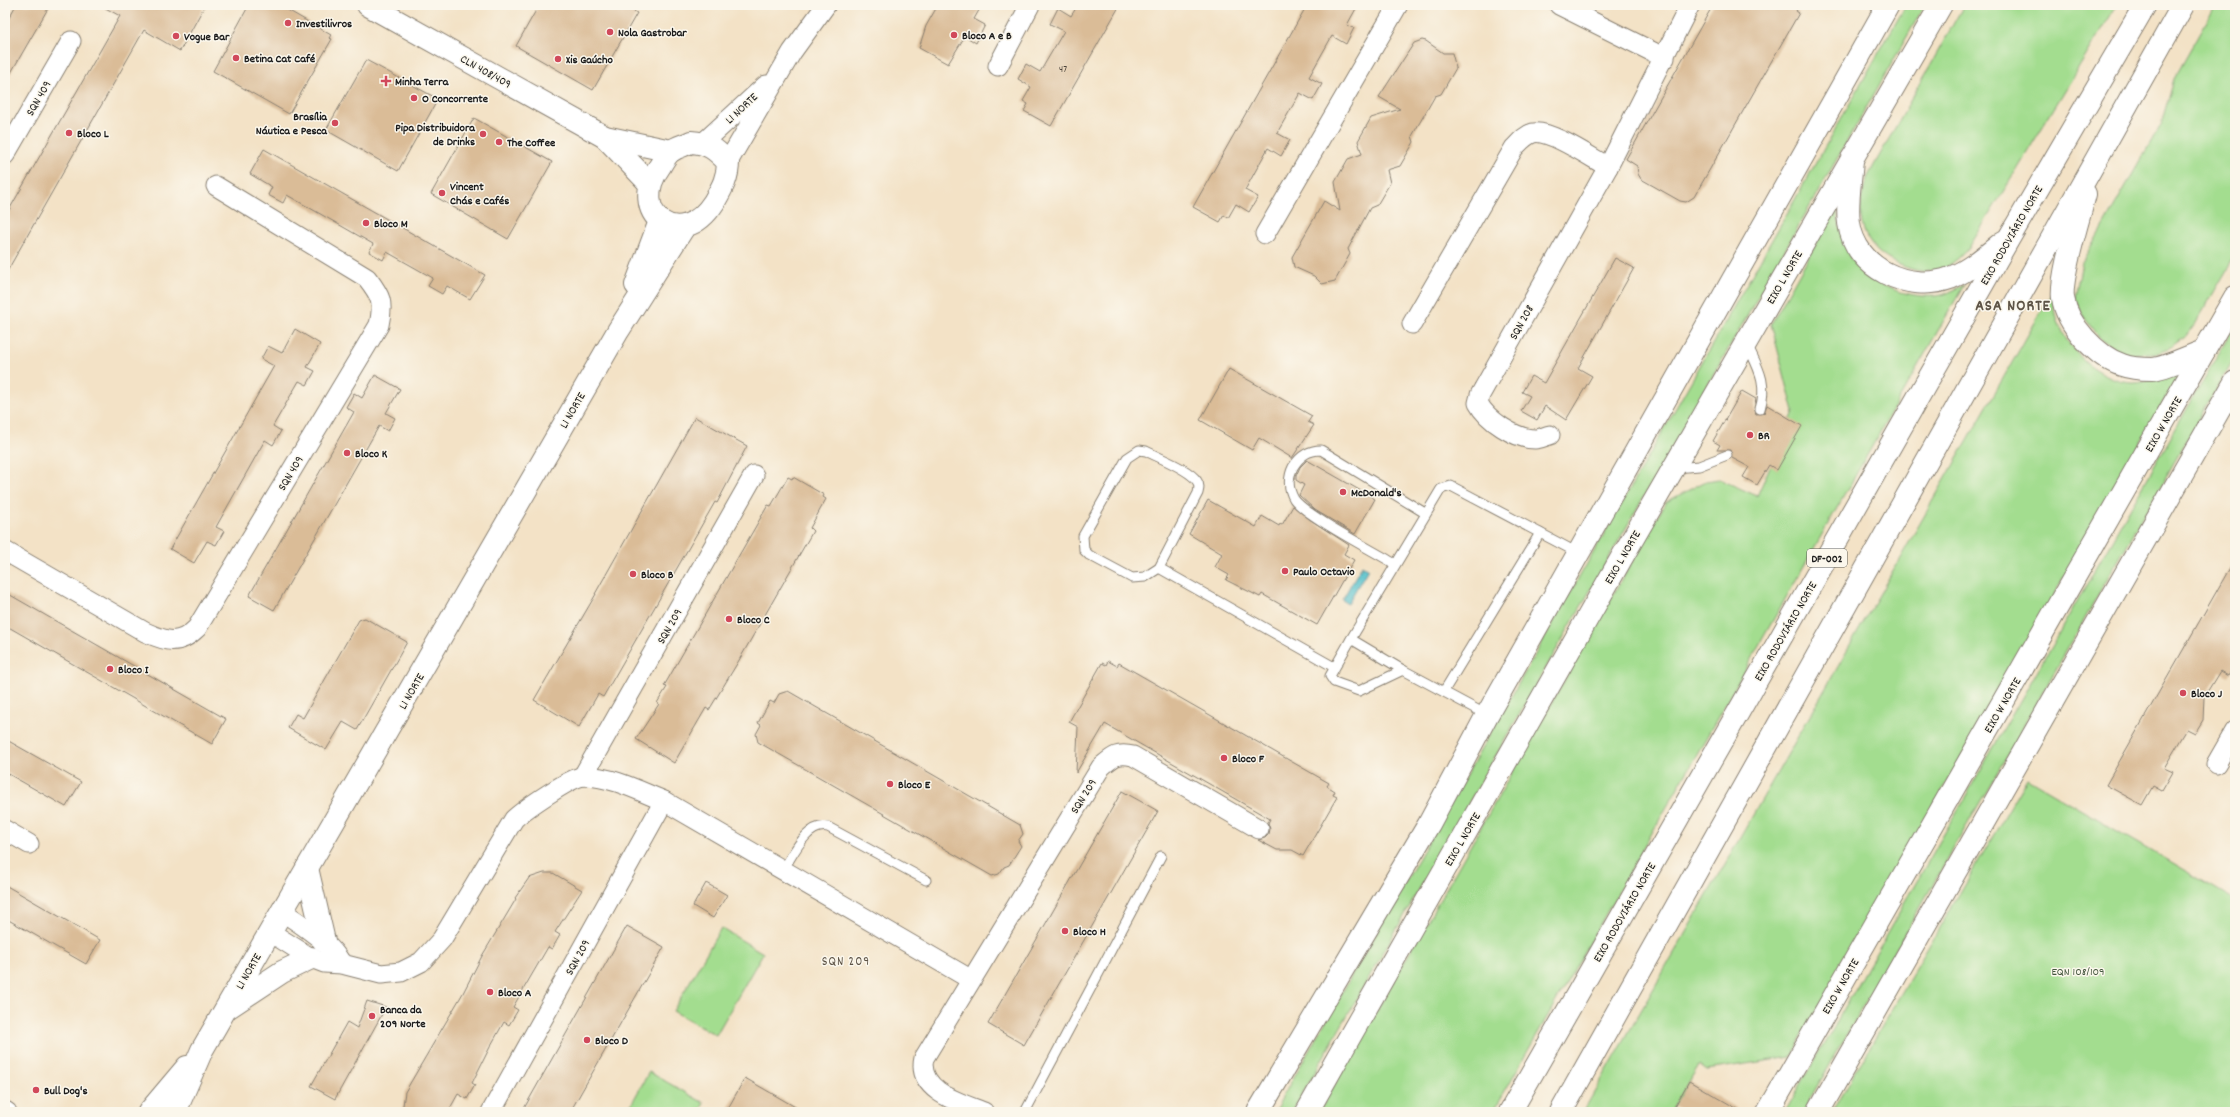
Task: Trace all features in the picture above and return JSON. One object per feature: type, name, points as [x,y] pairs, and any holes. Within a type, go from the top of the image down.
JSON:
[{"type":"main road","name":"CLN 408/409","points":[[368,5],[605,137],[650,184]]},
{"type":"main road","points":[[1258,1112],[1429,824],[1578,553],[1888,5]]},
{"type":"main road","name":"EIXO L NORTE","points":[[1307,1112],[1673,468],[1941,5]]},
{"type":"main road","name":"EIXO RODOVIÁRIO NORTE","points":[[1510,1112],[2009,238],[2145,5]]},
{"type":"main road","name":"DF-002","points":[[1561,1112],[2183,5]]},
{"type":"main road","name":"CLN 408/409","points":[[605,137],[671,151]]},
{"type":"main road","points":[[691,142],[703,143],[713,147],[728,162],[728,176],[711,205],[702,216],[684,227],[672,227],[660,221],[650,205],[650,184],[653,176],[671,151],[691,142]]},
{"type":"main road","points":[[1852,160],[1848,208],[1851,234],[1864,256],[1875,267],[1887,274],[1921,283],[1933,282],[1951,277],[1972,266],[2009,238]]},
{"type":"main road","points":[[2092,167],[2064,280],[2063,299],[2072,321],[2098,352],[2122,365],[2154,369],[2204,351]]},
{"type":"main road","name":"L1 NORTE","points":[[618,331],[660,221]]},
{"type":"main road","name":"L1 NORTE","points":[[175,1112],[202,1050],[225,1010],[618,331],[684,227]]},
{"type":"main road","name":"EIXO W NORTE","points":[[1768,1112],[2235,297]]},
{"type":"main road","points":[[1818,1112],[2235,382]]},
{"type":"main road","points":[[225,1010],[318,950],[307,868]]},
{"type":"main road","name":"L1 NORTE","points":[[149,1112],[202,1050]]},
{"type":"street","name":"L1 NORTE","points":[[728,162],[779,73],[826,5]]},
{"type":"street","points":[[998,66],[1030,5]]},
{"type":"street","points":[[1264,234],[1398,5]]},
{"type":"street","points":[[1559,5],[1665,58]]},
{"type":"street","name":"SQN 208","points":[[1550,435],[1536,440],[1520,437],[1482,411],[1478,403],[1608,167],[1665,58],[1690,5]]},
{"type":"street","name":"SQN 409","points":[[5,155],[71,41]]},
{"type":"street","name":"L1 NORTE","points":[[703,143],[779,73]]},
{"type":"street","points":[[1412,324],[1514,148],[1527,136],[1531,133],[1543,133],[1608,167]]},
{"type":"street","name":"SQN 409","points":[[5,551],[145,632],[170,641],[182,640],[197,628],[379,325],[382,309],[379,294],[368,278],[216,186]]},
{"type":"street","name":"SQN 209","points":[[583,776],[754,475]]},
{"type":"street","points":[[2216,764],[2235,732]]},
{"type":"street","name":"SQN 209","points":[[984,1112],[944,1095],[932,1087],[925,1076],[922,1066],[929,1048],[1101,768],[1114,756],[1123,753],[1147,762],[1259,829]]},
{"type":"street","points":[[270,932],[318,950],[334,950],[342,964],[381,974],[401,972],[421,962],[442,939],[514,819],[538,800],[583,776],[615,780],[664,801],[970,980]]},
{"type":"street","name":"SQN 209","points":[[491,1112],[664,801]]},
{"type":"street","points":[[5,830],[30,844]]},
{"type":"street","points":[[282,911],[318,950]]},
{"type":"lane","points":[[1746,342],[1763,381],[1764,394],[1760,409]]},
{"type":"lane","points":[[1139,450],[1146,451],[1187,472],[1199,484],[1198,493],[1159,568],[1145,577],[1132,578],[1090,555],[1084,550],[1082,544],[1083,536],[1127,458],[1139,450]]},
{"type":"lane","points":[[1395,564],[1302,508],[1290,491],[1289,478],[1294,467],[1302,455],[1313,450],[1320,450],[1425,513]]},
{"type":"lane","points":[[1673,468],[1698,466],[1727,455]]},
{"type":"lane","points":[[1404,670],[1359,691],[1334,682],[1330,676],[1350,638],[1438,492],[1452,486],[1578,553]]},
{"type":"lane","points":[[1444,691],[1540,533]]},
{"type":"lane","points":[[1159,568],[1334,667]]},
{"type":"lane","points":[[1350,638],[1404,670],[1488,715]]},
{"type":"lane","points":[[783,870],[806,836],[814,828],[821,825],[828,827],[926,880]]},
{"type":"lane","points":[[1025,1112],[1161,856]]},
{"type":"green space","points":[[1906,5],[1925,5],[1292,1112],[1274,1112]]},
{"type":"green space","points":[[1964,5],[2117,5],[1970,246],[1962,255],[1947,266],[1939,270],[1921,271],[1900,265],[1887,258],[1876,250],[1868,240],[1863,229],[1861,217],[1863,190],[1868,176]]},
{"type":"green space","points":[[2216,5],[2235,5],[2235,256],[2189,333],[2169,348],[2155,353],[2131,354],[2119,351],[2098,337],[2082,314],[2075,296],[2082,263],[2161,124],[2174,79]]},
{"type":"green space","points":[[1836,208],[1840,228],[1849,254],[1859,269],[1868,277],[1892,289],[1918,296],[1942,295],[1964,285],[1493,1112],[1319,1112],[1666,502],[1706,481],[1719,479],[1757,496],[1794,412],[1771,324]]},
{"type":"green space","points":[[2053,291],[2057,318],[2068,342],[2083,359],[2102,373],[2122,381],[2139,382],[2152,379],[2183,367],[1791,1057],[1707,1070],[1699,1064],[1670,1112],[1583,1112]]},
{"type":"green space","points":[[2235,325],[2235,356],[1803,1112],[1785,1112]]},
{"type":"green space","name":"EQN 108/109","points":[[2027,778],[2235,900],[2235,1112],[1832,1112]]},
{"type":"green space","points":[[721,928],[763,953],[716,1035],[673,1011]]},
{"type":"green space","points":[[649,1072],[704,1103],[699,1112],[627,1112]]},
{"type":"water","points":[[1362,565],[1368,569],[1348,603],[1342,600]]},
{"type":"building","points":[[16,5],[50,5],[5,83],[5,25]]},
{"type":"building","name":"Bloco L","points":[[100,5],[205,5],[180,51],[144,30],[5,275],[5,217],[120,16]]},
{"type":"building","points":[[249,5],[279,5],[331,35],[329,38],[332,39],[289,114],[213,71]]},
{"type":"building","points":[[539,5],[623,5],[637,13],[593,90],[516,46]]},
{"type":"building","name":"Bloco A e B","points":[[938,5],[982,5],[974,19],[985,25],[976,43],[965,36],[948,64],[919,48],[926,26]]},
{"type":"building","points":[[1078,5],[1120,5],[1051,126],[1024,111],[1028,104],[1023,101],[1031,87],[1018,79],[1026,64],[1040,72],[1064,31],[1050,24],[1058,8],[1071,16]]},
{"type":"building","points":[[1307,5],[1358,5],[1347,25],[1354,28],[1346,44],[1332,36],[1309,77],[1322,84],[1313,100],[1300,93],[1277,133],[1290,140],[1281,156],[1268,148],[1245,190],[1258,197],[1249,212],[1236,204],[1228,218],[1224,215],[1220,222],[1193,207]]},
{"type":"building","points":[[1713,5],[1800,5],[1796,11],[1799,13],[1694,197],[1686,202],[1680,201],[1641,179],[1638,174],[1637,166],[1626,159]]},
{"type":"building","points":[[1422,40],[1426,41],[1443,53],[1452,53],[1456,68],[1441,94],[1435,96],[1412,136],[1414,142],[1400,166],[1387,170],[1390,183],[1377,205],[1370,208],[1348,249],[1350,254],[1335,281],[1322,284],[1314,276],[1294,267],[1292,257],[1324,201],[1340,211],[1335,182],[1348,159],[1362,154],[1358,141],[1371,118],[1400,109],[1379,97],[1414,43]]},
{"type":"building","points":[[366,60],[438,99],[398,171],[326,130]]},
{"type":"building","points":[[474,118],[552,162],[508,239],[431,194]]},
{"type":"building","name":"Bloco M","points":[[264,149],[485,275],[470,299],[447,286],[442,294],[428,286],[433,278],[387,252],[383,260],[369,252],[373,244],[287,195],[283,203],[268,195],[272,187],[250,174]]},
{"type":"building","points":[[1615,258],[1634,268],[1578,368],[1592,376],[1566,420],[1545,406],[1537,420],[1521,411],[1530,396],[1522,392],[1531,376],[1544,383]]},
{"type":"building","points":[[295,329],[320,344],[307,367],[315,371],[307,385],[299,381],[273,426],[281,431],[273,445],[265,440],[216,527],[224,531],[216,545],[207,541],[194,563],[170,549],[274,366],[261,359],[268,346],[282,353]]},
{"type":"building","points":[[1229,369],[1312,416],[1308,422],[1314,425],[1292,458],[1259,438],[1252,450],[1200,420]]},
{"type":"building","name":"Bloco K","points":[[375,375],[400,389],[386,413],[395,418],[388,431],[379,426],[274,610],[249,596],[354,412],[346,407],[354,393],[362,398]]},
{"type":"building","points":[[1742,391],[1756,399],[1754,408],[1756,414],[1764,413],[1767,405],[1802,426],[1777,470],[1769,465],[1757,485],[1743,477],[1749,467],[1732,458],[1730,450],[1717,450],[1720,445],[1713,441]]},
{"type":"building","name":"Bloco B","points":[[695,417],[747,446],[717,503],[715,502],[603,697],[598,694],[579,727],[534,700],[596,594]]},
{"type":"building","points":[[1307,460],[1375,499],[1355,534],[1315,510],[1299,495],[1304,485],[1296,480],[1296,476],[1300,467]]},
{"type":"building","name":"Bloco C","points":[[788,477],[792,479],[793,477],[824,495],[823,497],[826,499],[810,528],[813,531],[738,662],[709,710],[706,708],[674,763],[636,739],[659,704],[657,703],[667,687],[664,686],[768,505],[771,506]]},
{"type":"building","name":"Paulo Octavio","points":[[1208,500],[1256,527],[1262,516],[1279,526],[1280,524],[1282,525],[1293,506],[1309,519],[1349,545],[1344,554],[1354,560],[1317,625],[1262,594],[1260,597],[1226,580],[1229,575],[1215,567],[1222,554],[1189,534]]},
{"type":"building","name":"Bloco J","points":[[2235,559],[2235,665],[2228,676],[2220,671],[2204,697],[2203,720],[2195,733],[2187,729],[2164,768],[2173,772],[2162,791],[2153,786],[2142,805],[2106,785]]},
{"type":"building","name":"Bloco I","points":[[5,592],[226,719],[212,744],[5,625]]},
{"type":"building","points":[[365,618],[407,642],[357,730],[343,722],[326,750],[288,728],[296,714],[303,718],[359,620]]},
{"type":"building","name":"Bloco F","points":[[1108,661],[1117,666],[1119,663],[1329,783],[1327,786],[1335,791],[1333,795],[1337,797],[1303,856],[1292,850],[1277,850],[1258,840],[1265,838],[1269,834],[1270,829],[1268,823],[1270,819],[1105,724],[1076,773],[1078,727],[1069,722],[1102,663],[1106,665]]},
{"type":"building","name":"Bloco E","points":[[788,691],[1020,825],[1023,834],[1018,841],[1021,846],[1009,865],[1004,867],[999,874],[992,876],[758,742],[756,734],[761,725],[758,723],[770,701],[774,703],[779,694]]},
{"type":"building","points":[[5,739],[81,782],[66,807],[5,772]]},
{"type":"building","name":"Bloco H","points":[[1122,791],[1158,811],[1024,1045],[988,1024]]},
{"type":"building","name":"Bloco A","points":[[544,873],[553,873],[582,890],[555,932],[560,935],[552,949],[548,947],[513,1007],[518,1010],[509,1025],[504,1022],[490,1047],[472,1083],[475,1085],[467,1099],[458,1094],[448,1112],[402,1112],[405,1092],[463,993],[482,956],[516,899],[515,898],[529,878]]},
{"type":"building","points":[[706,883],[727,895],[713,918],[693,906]]},
{"type":"building","points":[[5,885],[100,940],[86,964],[5,918]]},
{"type":"building","name":"Bloco D","points":[[627,926],[664,947],[570,1112],[522,1112]]},
{"type":"building","points":[[367,1001],[386,1007],[335,1099],[311,1086],[347,1022],[357,1028]]},
{"type":"building","points":[[745,1078],[804,1112],[726,1112]]},
{"type":"building","points":[[1689,1081],[1743,1112],[1686,1112],[1675,1106]]},
{"type":"place","name":"Investilivros","points":[[288,23]]},
{"type":"place","name":"Nola Gastrobar","points":[[610,32]]},
{"type":"place","name":"Bloco A e B","points":[[954,35]]},
{"type":"place","name":"Vogue Bar","points":[[176,36]]},
{"type":"place","name":"Betina Cat Café","points":[[236,58]]},
{"type":"place","name":"Xis Gaúcho","points":[[558,59]]},
{"type":"place","name":"Minha Terra","points":[[386,81]]},
{"type":"place","name":"O Concorrente","points":[[414,98]]},
{"type":"place","name":"Brasília Náutica e Pesca","points":[[335,123]]},
{"type":"place","name":"Bloco L","points":[[69,133]]},
{"type":"place","name":"Pipa Distribuidora de Drinks","points":[[483,134]]},
{"type":"place","name":"The Coffee","points":[[499,142]]},
{"type":"place","name":"Vincent Chás e Cafés","points":[[442,193]]},
{"type":"place","name":"Bloco M","points":[[366,223]]},
{"type":"place","name":"BR","points":[[1750,435]]},
{"type":"place","name":"Bloco K","points":[[347,453]]},
{"type":"place","name":"McDonald's","points":[[1343,492]]},
{"type":"place","name":"Paulo Octavio","points":[[1285,571]]},
{"type":"place","name":"Bloco B","points":[[633,574]]},
{"type":"place","name":"Bloco C","points":[[729,619]]},
{"type":"place","name":"Bloco I","points":[[110,669]]},
{"type":"place","name":"Bloco J","points":[[2183,693]]},
{"type":"place","name":"Bloco F","points":[[1224,758]]},
{"type":"place","name":"Bloco E","points":[[890,784]]},
{"type":"place","name":"Bloco H","points":[[1065,931]]},
{"type":"place","name":"Bloco A","points":[[490,992]]},
{"type":"place","name":"Banca da 209 Norte","points":[[372,1016]]},
{"type":"place","name":"Bloco D","points":[[587,1040]]},
{"type":"place","name":"Bull Dog's","points":[[36,1090]]},
{"type":"district","name":"ASA NORTE","points":[[2013,304]]},
{"type":"district","name":"SQN 209","points":[[846,960]]}]
